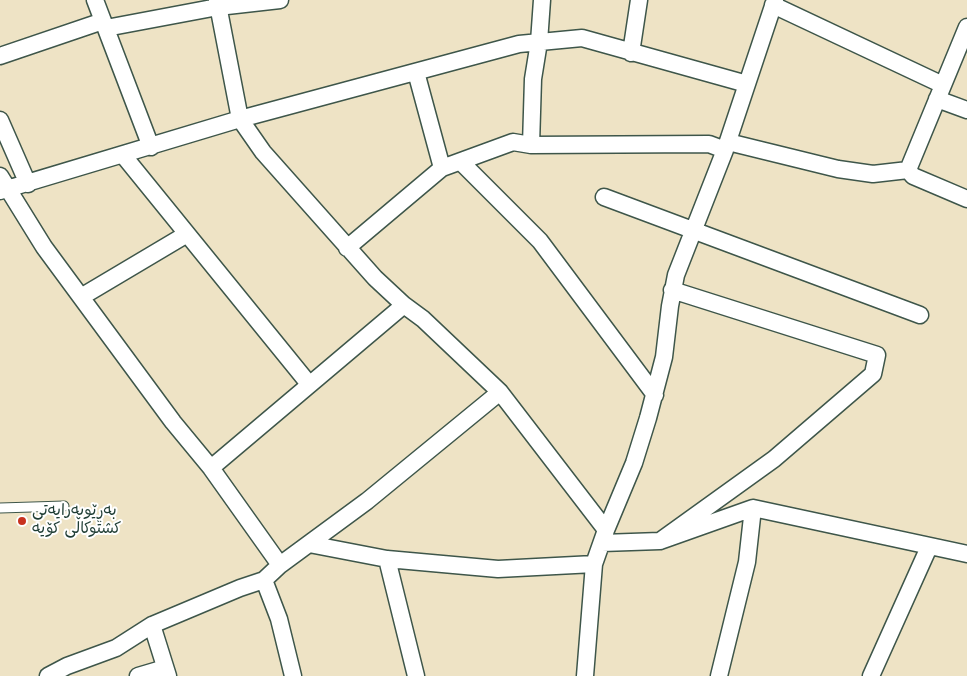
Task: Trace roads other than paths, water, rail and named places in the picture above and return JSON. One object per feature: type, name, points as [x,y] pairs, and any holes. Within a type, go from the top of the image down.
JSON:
[{"type":"street","points":[[95,0],[151,147]]},
{"type":"street","points":[[0,56],[105,24],[217,4],[280,0]]},
{"type":"street","points":[[531,145],[533,79],[539,42],[542,0]]},
{"type":"street","points":[[631,53],[639,0]]},
{"type":"street","points":[[585,676],[594,564],[634,463],[654,395],[666,347],[672,290],[681,260],[726,146],[774,2],[940,92],[967,110]]},
{"type":"street","points":[[217,4],[240,119],[262,152],[375,278],[404,305],[423,318],[500,392],[604,536],[660,541],[754,508],[967,554]]},
{"type":"street","points":[[908,170],[967,27]]},
{"type":"street","points":[[2,185],[28,184],[240,119],[518,44],[582,38],[748,84]]},
{"type":"street","points":[[416,72],[442,168]]},
{"type":"street","points":[[0,120],[28,184]]},
{"type":"street","points":[[347,248],[442,168],[513,142],[531,145],[709,144],[873,174],[908,170]]},
{"type":"street","points":[[123,155],[309,384]]},
{"type":"street","points":[[461,162],[540,241],[654,395]]},
{"type":"street","points":[[908,170],[913,176],[967,199]]},
{"type":"street","points":[[2,185],[44,247],[173,422],[211,468],[280,565]]},
{"type":"street","points":[[604,197],[920,315]]},
{"type":"street","points":[[81,297],[187,234]]},
{"type":"street","points":[[660,541],[774,459],[873,374],[877,355],[672,290]]},
{"type":"street","points":[[211,468],[404,305]]},
{"type":"street","points":[[48,676],[69,671],[116,648],[152,625],[240,588],[264,580],[280,565],[367,501],[500,392]]},
{"type":"street","points":[[719,676],[747,562],[754,508]]},
{"type":"street","points":[[309,544],[387,559],[498,569],[594,564]]},
{"type":"street","points":[[871,676],[929,547]]},
{"type":"street","points":[[387,559],[416,676]]},
{"type":"street","points":[[264,580],[279,619],[293,676]]},
{"type":"street","points":[[138,676],[167,672],[152,625]]},
{"type":"lane","points":[[0,508],[64,506]]},
{"type":"place","name":"بەڕێوبەرایەتی کشتوکاڵی کۆیە","points":[[22,521]]}]
